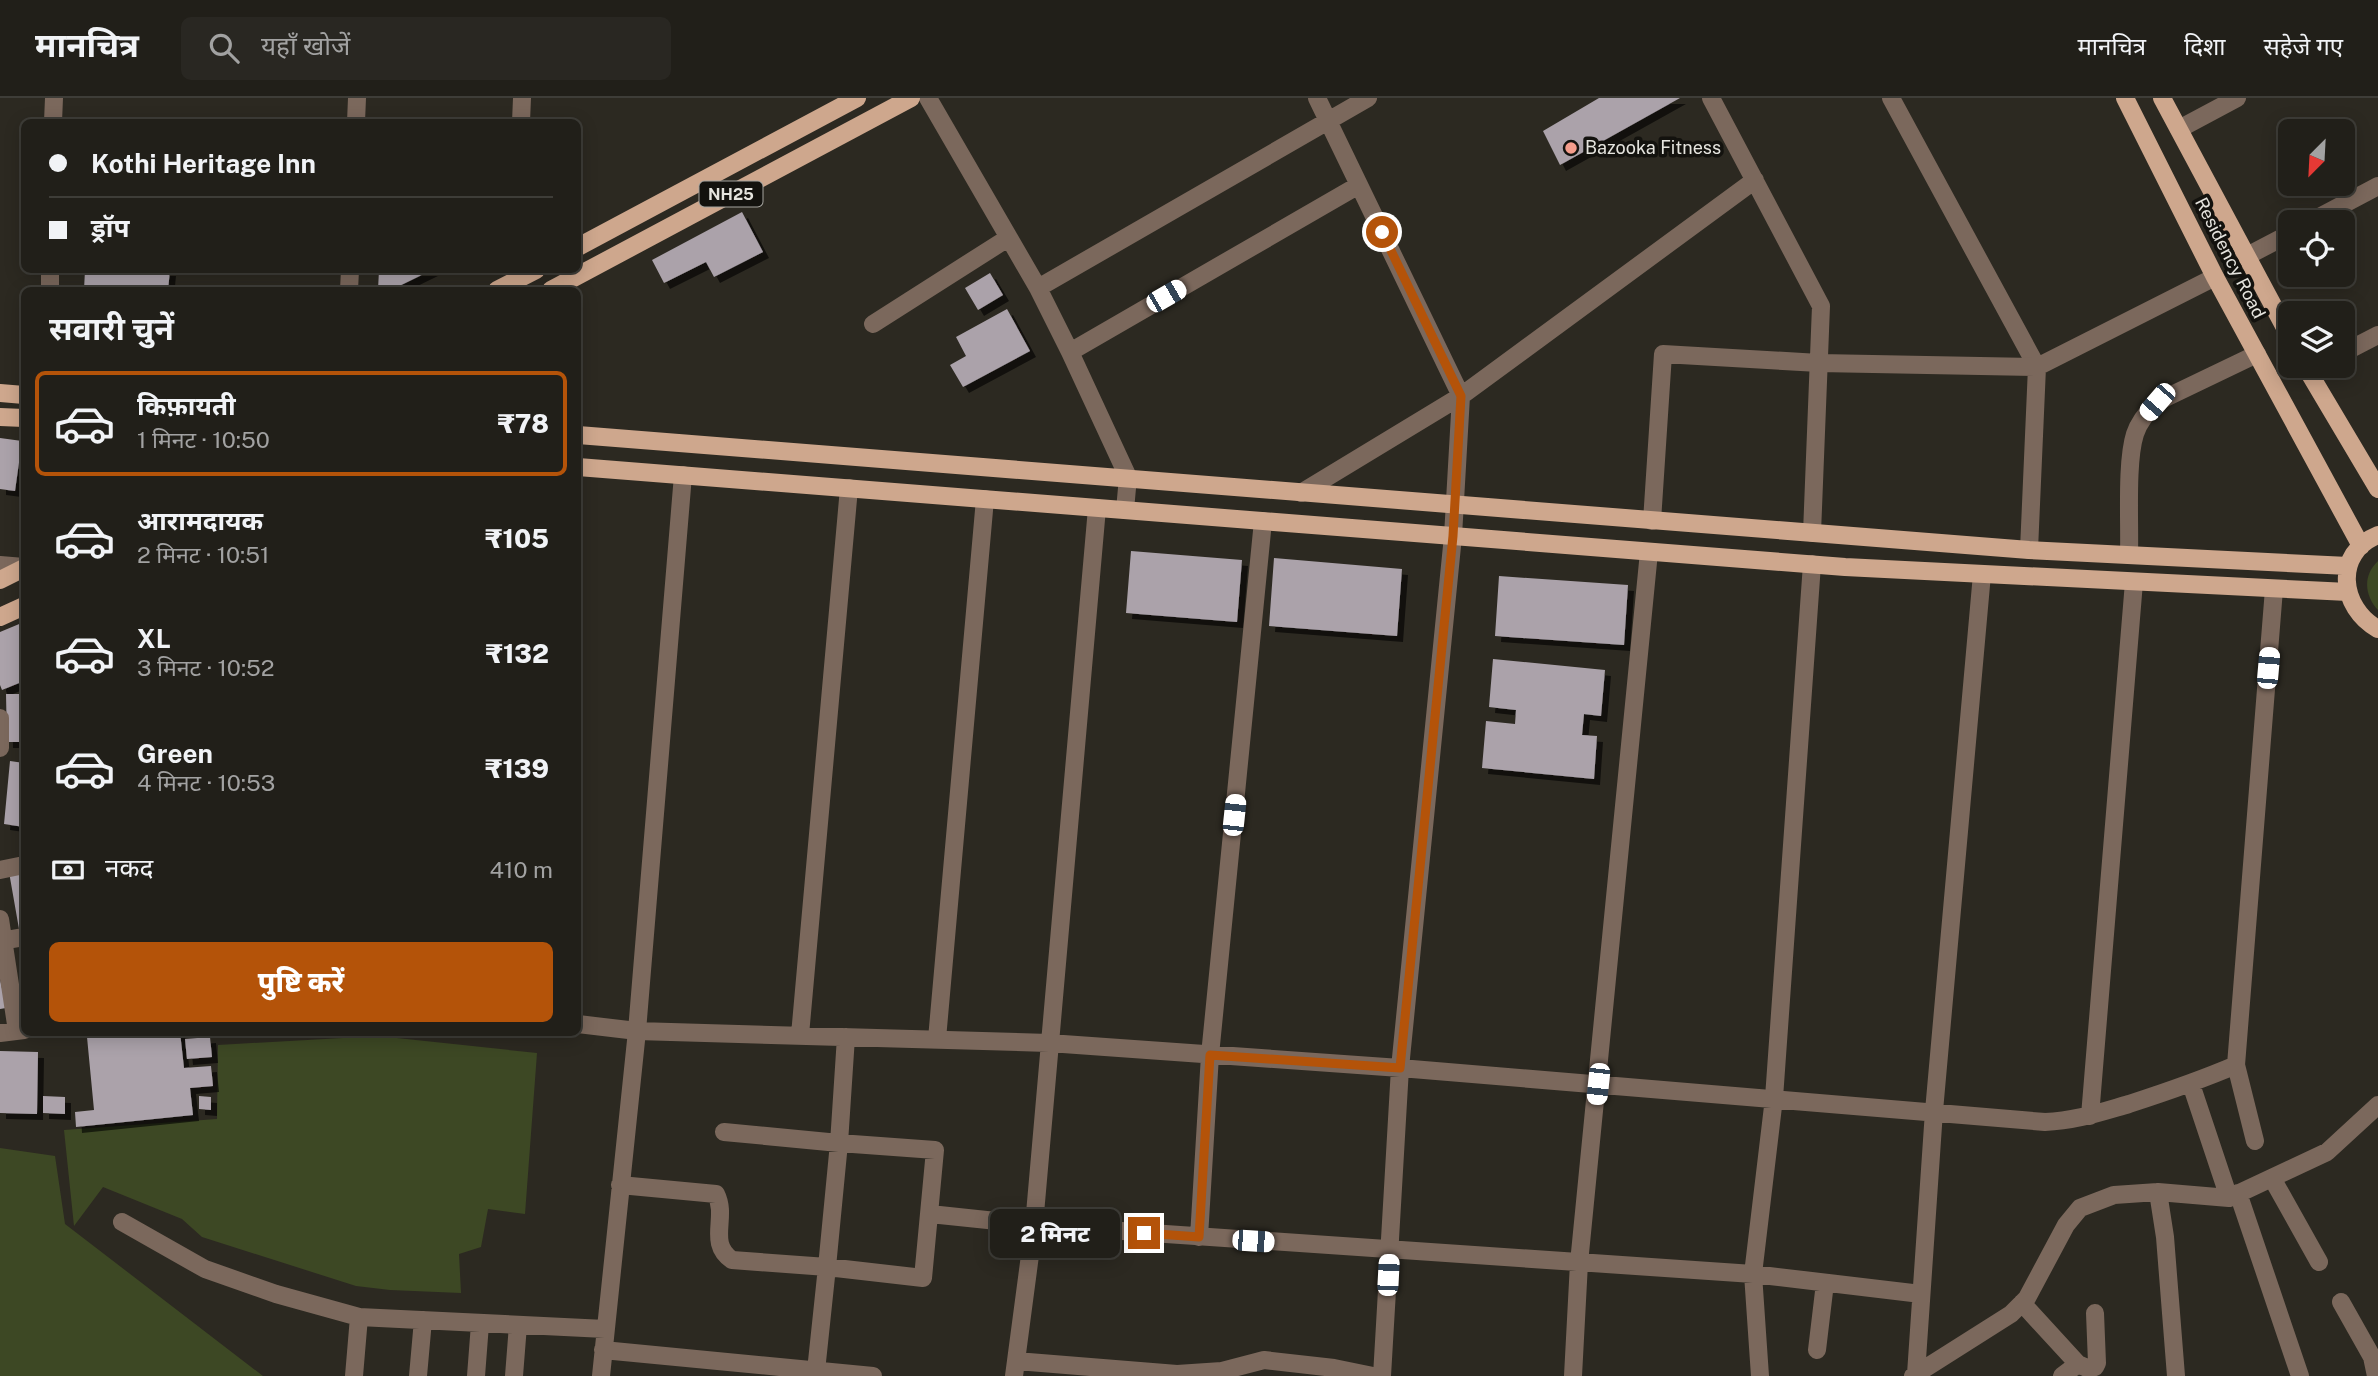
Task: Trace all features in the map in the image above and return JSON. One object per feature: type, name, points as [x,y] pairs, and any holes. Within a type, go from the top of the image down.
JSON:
[{"type":"main road","name":"NH25","points":[[581,245],[857,98]]},
{"type":"main road","name":"NH25","points":[[557,287],[911,98]]},
{"type":"main road","name":"Residency Road","points":[[2126,98],[2215,277],[2361,546]]},
{"type":"main road","name":"Residency Road","points":[[2162,98],[2278,315]]},
{"type":"main road","points":[[501,287],[518,274]]},
{"type":"main road","points":[[2317,378],[2378,489]]},
{"type":"main road","points":[[0,393],[21,395]]},
{"type":"main road","points":[[0,417],[21,418]]},
{"type":"main road","points":[[581,435],[2029,550],[2348,566]]},
{"type":"main road","points":[[581,467],[1812,564],[2348,592]]},
{"type":"main road","points":[[2378,535],[2361,546],[2348,566],[2348,592],[2354,609],[2365,622],[2378,629]]},
{"type":"main road","points":[[0,580],[21,569]]},
{"type":"main road","points":[[0,617],[21,607]]},
{"type":"street","points":[[53,119],[54,98]]},
{"type":"street","points":[[356,119],[358,98]]},
{"type":"street","points":[[521,119],[522,98]]},
{"type":"street","points":[[928,98],[1038,288],[1070,352],[1128,477],[1125,510]]},
{"type":"street","points":[[1317,98],[1461,396],[1456,505],[1400,1068],[1382,1376]]},
{"type":"street","points":[[1038,288],[1368,98]]},
{"type":"street","points":[[1712,98],[1821,306],[1812,533]]},
{"type":"street","points":[[1891,98],[2037,367],[2029,550]]},
{"type":"street","points":[[2179,129],[2237,98]]},
{"type":"street","points":[[1301,493],[1461,396],[1755,180]]},
{"type":"street","points":[[1070,352],[1359,185]]},
{"type":"street","points":[[2333,210],[2378,186]]},
{"type":"street","points":[[873,324],[1008,238]]},
{"type":"street","points":[[2246,256],[2278,240]]},
{"type":"street","points":[[1652,521],[1663,354],[1819,363],[2037,367],[2215,277]]},
{"type":"street","points":[[2355,347],[2378,335]]},
{"type":"street","points":[[2129,555],[2131,449],[2135,432],[2145,415],[2157,402],[2257,354]]},
{"type":"street","points":[[601,1376],[637,1031],[683,475]]},
{"type":"street","points":[[800,1035],[849,488]]},
{"type":"street","points":[[937,1040],[985,499]]},
{"type":"street","points":[[1097,508],[1034,1225],[1015,1369],[1177,1374],[1263,1368],[1334,1368],[1373,1376]]},
{"type":"street","points":[[1199,1237],[1210,1055],[1263,521]]},
{"type":"street","points":[[1573,1376],[1579,1262],[1649,552]]},
{"type":"street","points":[[1760,1376],[1753,1274],[1774,1098],[1812,564]]},
{"type":"street","points":[[0,565],[21,567]]},
{"type":"street","points":[[1914,1375],[1934,1111],[1982,574]]},
{"type":"street","points":[[2090,1116],[2134,582]]},
{"type":"street","points":[[2255,1141],[2236,1065],[2274,589]]},
{"type":"street","points":[[0,718],[0,748]]},
{"type":"street","points":[[0,870],[21,866]]},
{"type":"street","points":[[0,919],[14,1031]]},
{"type":"street","points":[[1,941],[21,938]]},
{"type":"street","points":[[581,1024],[637,1031],[1049,1043],[1400,1068],[2045,1122],[2065,1122],[2090,1116],[2191,1084],[2236,1065]]},
{"type":"street","points":[[816,1371],[839,1143],[846,1037]]},
{"type":"street","points":[[2191,1084],[2300,1376]]},
{"type":"street","points":[[1914,1375],[2011,1314],[2027,1298],[2066,1225],[2080,1208],[2114,1195],[2158,1192],[2234,1196],[2327,1152],[2378,1105]]},
{"type":"street","points":[[620,1185],[716,1194],[721,1203],[719,1245],[723,1254],[732,1260],[923,1278],[936,1150],[724,1132]]},
{"type":"street","points":[[2272,1178],[2319,1262]]},
{"type":"street","points":[[2158,1192],[2165,1237],[2176,1376]]},
{"type":"street","points":[[930,1214],[1034,1225],[1753,1274],[1921,1294]]},
{"type":"street","points":[[122,1222],[205,1269],[276,1294],[359,1317],[605,1329]]},
{"type":"street","points":[[1817,1350],[1825,1283]]},
{"type":"street","points":[[2341,1302],[2372,1357],[2376,1376]]},
{"type":"street","points":[[2022,1303],[2078,1364],[2089,1369],[2097,1363],[2095,1313]]},
{"type":"street","points":[[354,1376],[359,1317]]},
{"type":"street","points":[[418,1376],[423,1320]]},
{"type":"street","points":[[476,1376],[481,1324]]},
{"type":"street","points":[[514,1376],[519,1325]]},
{"type":"street","points":[[603,1350],[873,1376]]},
{"type":"street","points":[[2062,1376],[2078,1364]]},
{"type":"green space","points":[[2378,561],[2378,610],[2370,598],[2367,585],[2370,572]]},
{"type":"green space","points":[[378,1036],[537,1053],[525,1214],[488,1209],[481,1247],[459,1254],[461,1293],[356,1286],[202,1237],[182,1219],[103,1187],[74,1226],[64,1130],[217,1119],[218,1045]]},
{"type":"green space","points":[[0,1148],[55,1156],[65,1224],[263,1376],[0,1376]]},
{"type":"building","name":"Bazooka Fitness","points":[[1599,98],[1680,98],[1560,165],[1543,131]]},
{"type":"building","points":[[742,212],[763,252],[714,277],[706,262],[664,283],[652,260]]},
{"type":"building","points":[[85,273],[170,273],[168,287],[84,287]]},
{"type":"building","points":[[379,273],[426,273],[397,287],[378,287]]},
{"type":"building","points":[[990,273],[1003,295],[978,310],[965,288]]},
{"type":"building","points":[[1007,309],[1030,351],[963,387],[950,365],[966,356],[956,337]]},
{"type":"building","points":[[0,438],[21,441],[15,491],[0,489]]},
{"type":"building","points":[[1131,551],[1242,560],[1237,622],[1126,613]]},
{"type":"building","points":[[1274,558],[1402,569],[1397,636],[1269,626]]},
{"type":"building","points":[[1499,576],[1628,585],[1624,645],[1495,636]]},
{"type":"building","points":[[21,623],[21,682],[2,690],[0,685],[0,632]]},
{"type":"building","points":[[1493,659],[1605,670],[1601,716],[1584,714],[1582,735],[1597,736],[1594,779],[1482,768],[1486,721],[1515,724],[1516,710],[1489,707]]},
{"type":"building","points":[[6,694],[21,694],[21,742],[7,742]]},
{"type":"building","points":[[10,761],[21,763],[21,827],[4,824]]},
{"type":"building","points":[[21,870],[19,929],[9,872]]},
{"type":"building","points":[[0,979],[6,1008],[0,1009]]},
{"type":"building","points":[[180,1036],[184,1068],[211,1066],[213,1086],[190,1088],[193,1115],[76,1127],[75,1112],[94,1110],[87,1037]]},
{"type":"building","points":[[210,1037],[212,1057],[187,1059],[185,1039]]},
{"type":"building","points":[[0,1051],[38,1052],[37,1114],[0,1113]]},
{"type":"building","points":[[43,1096],[65,1097],[65,1114],[43,1113]]},
{"type":"building","points":[[199,1096],[211,1097],[211,1110],[199,1109]]},
{"type":"place","name":"Bazooka Fitness","points":[[1571,148]]},
{"type":"route","points":[[1144,1233],[1199,1237],[1210,1055],[1400,1068],[1456,505],[1461,396],[1382,232]]}]
